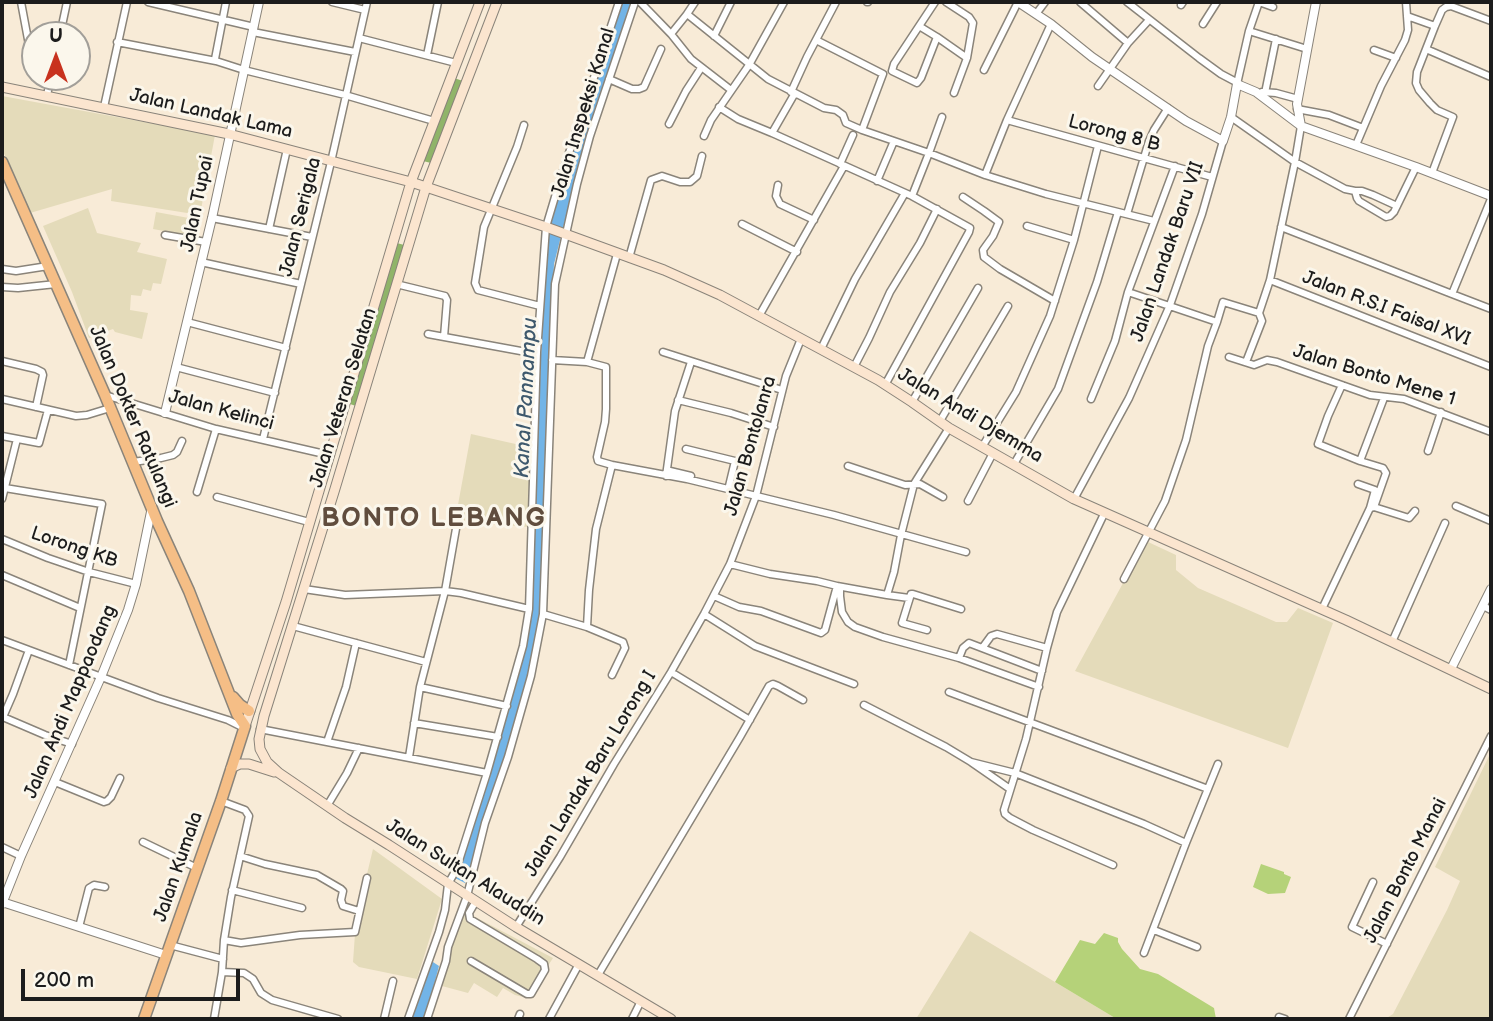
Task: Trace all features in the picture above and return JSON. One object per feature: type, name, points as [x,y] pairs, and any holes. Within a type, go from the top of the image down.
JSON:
[{"type":"main road","name":"Jalan Veteran Selatan","points":[[244,727],[286,602],[411,182],[480,2]]},
{"type":"main road","name":"Jalan Veteran Selatan","points":[[260,734],[426,187],[497,2]]},
{"type":"main road","points":[[466,38],[480,45]]},
{"type":"main road","name":"Jalan Landak Lama","points":[[2,87],[229,134],[411,182]]},
{"type":"main road","name":"Jalan Dokter Ratulangi","points":[[2,162],[105,394],[244,727]]},
{"type":"main road","points":[[411,182],[426,187]]},
{"type":"main road","name":"Jalan Andi Djemma","points":[[426,187],[548,227],[690,281],[885,385],[949,428],[1074,499],[1322,609],[1491,689]]},
{"type":"main road","points":[[341,412],[357,416]]},
{"type":"main road","name":"Jalan Dokter Ratulangi","points":[[226,687],[236,702],[249,711]]},
{"type":"main road","points":[[249,711],[264,716]]},
{"type":"main road","name":"Jalan Kumala","points":[[144,1019],[244,727]]},
{"type":"main road","name":"Jalan Sultan Alauddin","points":[[260,734],[260,749],[267,762],[279,773],[516,928],[671,1019]]},
{"type":"main road","points":[[232,768],[249,764],[279,773]]},
{"type":"street","points":[[21,2],[25,21]]},
{"type":"street","points":[[63,21],[67,2]]},
{"type":"street","points":[[104,107],[127,2]]},
{"type":"street","points":[[149,2],[355,52]]},
{"type":"street","points":[[216,61],[226,2]]},
{"type":"street","name":"Jalan Tupai","points":[[165,413],[212,218],[259,2]]},
{"type":"street","points":[[332,2],[366,6]]},
{"type":"street","points":[[427,55],[438,2]]},
{"type":"street","points":[[408,1019],[431,956],[442,920],[448,884],[456,870],[519,662],[528,609],[537,354],[548,227],[560,180],[619,2]]},
{"type":"street","points":[[637,2],[671,34],[691,59],[731,90]]},
{"type":"street","name":"Jalan Inspeksi Kanal","points":[[428,1019],[531,676],[543,614],[555,285],[564,233],[590,136],[637,2]]},
{"type":"street","points":[[671,34],[695,2]]},
{"type":"street","points":[[714,36],[731,2]]},
{"type":"street","points":[[704,136],[711,120],[748,65],[784,2]]},
{"type":"street","points":[[772,133],[836,2]]},
{"type":"street","points":[[935,2],[894,64],[894,73],[917,83],[937,37]]},
{"type":"street","points":[[946,2],[972,20],[973,26],[967,58],[954,93]]},
{"type":"street","points":[[984,70],[1018,2],[1051,23],[1092,57],[1186,121],[1223,141]]},
{"type":"street","points":[[1036,14],[1045,2]]},
{"type":"street","points":[[1080,2],[1128,43]]},
{"type":"street","points":[[1127,2],[1238,84],[1261,92],[1298,99]]},
{"type":"street","points":[[1203,24],[1217,2]]},
{"type":"street","points":[[1238,84],[1249,31],[1259,2],[1273,7]]},
{"type":"street","points":[[1246,362],[1262,324],[1259,313],[1270,280],[1295,162],[1301,126],[1298,99],[1316,2]]},
{"type":"street","points":[[1356,145],[1408,30],[1406,2]]},
{"type":"street","name":"Jalan Serigala","points":[[263,439],[366,6]]},
{"type":"street","points":[[1432,173],[1453,117],[1437,110],[1416,83],[1415,78],[1426,49],[1442,10],[1446,7],[1451,6],[1491,21]]},
{"type":"street","points":[[687,14],[768,79],[824,108],[836,110],[846,123],[985,175],[1154,221]]},
{"type":"street","points":[[1407,16],[1435,26]]},
{"type":"street","points":[[1098,86],[1128,43],[1149,20]]},
{"type":"street","points":[[985,175],[1051,23]]},
{"type":"street","points":[[919,26],[967,58]]},
{"type":"street","points":[[1249,31],[1307,50]]},
{"type":"street","points":[[359,38],[456,62]]},
{"type":"street","points":[[816,40],[883,74],[862,130]]},
{"type":"street","points":[[1261,92],[1276,40]]},
{"type":"street","points":[[117,42],[216,61],[433,121]]},
{"type":"street","points":[[609,79],[632,89],[644,87],[661,49]]},
{"type":"street","points":[[1426,49],[1491,77]]},
{"type":"street","points":[[1374,50],[1396,58]]},
{"type":"street","points":[[669,124],[701,68]]},
{"type":"street","name":"Jalan Landak Baru VII","points":[[1074,499],[1129,398],[1170,305],[1202,214],[1238,84]]},
{"type":"street","points":[[47,95],[48,91]]},
{"type":"street","points":[[1261,92],[1301,126],[1491,197],[1452,293]]},
{"type":"street","points":[[719,107],[738,119],[908,195],[969,226],[970,232],[885,385]]},
{"type":"street","points":[[1127,214],[1154,130],[1168,108]]},
{"type":"street","points":[[1297,109],[1329,116],[1363,128]]},
{"type":"street","points":[[821,349],[855,279],[908,195],[929,153],[942,117]]},
{"type":"street","points":[[1231,117],[1295,162],[1345,189],[1373,195],[1396,206]]},
{"type":"street","name":"Lorong 8 B","points":[[1007,120],[1212,177]]},
{"type":"street","points":[[524,125],[484,227],[475,283],[476,289],[540,306]]},
{"type":"street","points":[[760,316],[814,220],[842,165],[853,135]]},
{"type":"street","points":[[877,181],[894,141]]},
{"type":"street","points":[[982,447],[1016,392],[1042,335],[1074,240],[1098,146]]},
{"type":"street","points":[[269,229],[287,149]]},
{"type":"street","points":[[629,258],[651,180],[662,176],[690,182],[696,176],[702,156]]},
{"type":"street","points":[[1091,400],[1115,341],[1128,292],[1175,166]]},
{"type":"street","points":[[1355,191],[1359,201],[1386,217],[1390,216],[1416,167]]},
{"type":"street","points":[[778,185],[776,196],[780,204],[814,220]]},
{"type":"street","points":[[963,197],[999,222],[983,250],[984,257],[1055,301]]},
{"type":"street","points":[[853,367],[890,292],[937,209]]},
{"type":"street","points":[[1014,464],[1058,389],[1097,282],[1118,212]]},
{"type":"street","points":[[212,218],[312,237]]},
{"type":"street","points":[[742,224],[797,252]]},
{"type":"street","points":[[1027,226],[1074,240]]},
{"type":"street","points":[[1281,227],[1491,309]]},
{"type":"street","points":[[165,234],[206,242]]},
{"type":"street","points":[[587,362],[617,254]]},
{"type":"street","points":[[201,261],[301,284]]},
{"type":"street","points":[[2,270],[16,271],[48,266]]},
{"type":"street","name":"Jalan R.S.I Faisal XVI","points":[[1270,280],[1491,367]]},
{"type":"street","points":[[2,287],[56,284]]},
{"type":"street","points":[[396,284],[445,296],[444,337]]},
{"type":"street","points":[[912,401],[978,288]]},
{"type":"street","points":[[1128,292],[1217,322]]},
{"type":"street","points":[[1124,579],[1166,501],[1186,440],[1208,346],[1223,302],[1259,313]]},
{"type":"street","points":[[940,421],[1008,306]]},
{"type":"street","points":[[187,322],[286,348]]},
{"type":"street","points":[[428,334],[537,354]]},
{"type":"street","name":"Jalan Bontolanra","points":[[671,672],[730,564],[757,495],[782,390],[801,339]]},
{"type":"street","points":[[663,352],[782,390]]},
{"type":"street","name":"Jalan Bonto Mene 1","points":[[1229,357],[1254,365],[1267,360],[1275,361],[1370,395],[1396,397],[1491,432]]},
{"type":"street","points":[[552,360],[587,362],[607,368],[605,422],[597,459],[612,466],[668,473],[757,495]]},
{"type":"street","points":[[2,361],[42,372],[36,407]]},
{"type":"street","points":[[668,473],[674,416],[691,362]]},
{"type":"street","points":[[176,367],[275,393]]},
{"type":"street","points":[[1322,609],[1385,478],[1383,468],[1318,444],[1342,386]]},
{"type":"street","name":"Jalan Kelinci","points":[[105,394],[216,429],[329,455]]},
{"type":"street","points":[[1360,461],[1384,398]]},
{"type":"street","points":[[2,399],[82,416],[110,408]]},
{"type":"street","points":[[678,400],[775,427]]},
{"type":"street","points":[[2,436],[39,443],[48,410]]},
{"type":"street","points":[[1428,451],[1441,412]]},
{"type":"street","points":[[887,595],[914,484],[949,428]]},
{"type":"street","points":[[197,492],[216,429]]},
{"type":"street","points":[[2,499],[17,439]]},
{"type":"street","points":[[133,462],[169,457],[177,452],[182,441]]},
{"type":"street","points":[[686,449],[735,461],[729,486]]},
{"type":"street","points":[[968,501],[993,453]]},
{"type":"street","points":[[587,627],[596,529],[612,466]]},
{"type":"street","points":[[848,466],[905,485],[924,486],[943,497]]},
{"type":"street","points":[[668,473],[966,552]]},
{"type":"street","points":[[1358,484],[1375,490],[1372,507]]},
{"type":"street","points":[[5,488],[102,504],[69,665]]},
{"type":"street","points":[[217,497],[309,523]]},
{"type":"street","name":"Jalan Andi Mappaodang","points":[[2,903],[128,610],[152,506]]},
{"type":"street","points":[[1456,506],[1491,521]]},
{"type":"street","points":[[1372,507],[1409,518],[1415,511]]},
{"type":"street","points":[[1104,514],[1057,612],[1030,721],[1004,810],[1010,818],[1113,865]]},
{"type":"street","points":[[409,757],[420,688],[445,591],[457,523]]},
{"type":"street","points":[[1392,642],[1445,523]]},
{"type":"street","name":"Lorong KB","points":[[2,539],[89,572],[136,584]]},
{"type":"street","points":[[730,564],[770,574],[909,598]]},
{"type":"street","points":[[2,575],[80,608]]},
{"type":"street","points":[[714,596],[739,607],[761,611],[821,633],[825,630],[839,587]]},
{"type":"street","points":[[839,587],[842,612],[855,627],[883,638],[959,658],[1038,687]]},
{"type":"street","points":[[304,589],[345,595],[445,591],[528,609]]},
{"type":"street","points":[[1451,669],[1487,608],[1491,589]]},
{"type":"street","points":[[928,630],[902,623],[911,594],[961,609]]},
{"type":"street","points":[[543,614],[620,639],[625,648],[612,675]]},
{"type":"street","points":[[704,614],[755,646],[854,684]]},
{"type":"street","points":[[293,626],[426,662]]},
{"type":"street","points":[[983,647],[991,636],[997,634],[1047,648]]},
{"type":"street","points":[[2,640],[244,727]]},
{"type":"street","points":[[327,742],[346,687],[356,643]]},
{"type":"street","points":[[959,658],[965,645],[970,643],[1042,671]]},
{"type":"street","points":[[29,650],[2,718],[72,744]]},
{"type":"street","points":[[671,672],[750,719]]},
{"type":"street","name":"Jalan Landak Baru Lorong I","points":[[516,928],[671,672]]},
{"type":"street","points":[[598,975],[769,685],[773,684],[803,700]]},
{"type":"street","points":[[420,688],[507,706]]},
{"type":"street","points":[[949,692],[1208,789]]},
{"type":"street","points":[[864,705],[971,762],[1010,789]]},
{"type":"street","points":[[414,723],[498,737]]},
{"type":"street","points":[[260,734],[327,742],[487,773]]},
{"type":"street","name":"Jalan Bonto Manai","points":[[1349,1019],[1491,736]]},
{"type":"street","points":[[327,806],[359,748]]},
{"type":"street","points":[[971,762],[1015,773],[1186,843]]},
{"type":"street","points":[[1144,953],[1218,764]]},
{"type":"street","points":[[55,782],[104,802],[111,797],[120,778]]},
{"type":"street","points":[[214,1019],[232,890],[249,818],[245,810],[220,801]]},
{"type":"street","points":[[143,842],[197,868]]},
{"type":"street","points":[[2,847],[21,856]]},
{"type":"street","points":[[240,856],[317,875],[341,889],[343,906],[359,911]]},
{"type":"street","points":[[224,940],[248,943],[300,935],[355,932],[367,878]]},
{"type":"street","points":[[1373,882],[1352,927],[1387,944]]},
{"type":"street","points":[[79,927],[91,886],[105,887]]},
{"type":"street","points":[[232,890],[302,908]]},
{"type":"street","points":[[471,961],[527,994],[531,993],[545,970],[544,964],[537,959],[470,919],[469,913],[476,901]]},
{"type":"street","points":[[2,903],[79,927],[168,950],[223,959]]},
{"type":"street","points":[[1154,930],[1197,947]]},
{"type":"street","points":[[431,956],[443,962]]},
{"type":"street","points":[[550,1019],[579,964]]},
{"type":"street","points":[[222,972],[244,973],[251,977],[266,997],[338,1019]]},
{"type":"street","points":[[384,1019],[393,981]]},
{"type":"street","points":[[632,1019],[640,1001]]},
{"type":"shaded area","points":[[2,96],[215,135],[200,215],[111,201],[112,189],[30,213],[2,149]]},
{"type":"shaded area","points":[[88,208],[97,233],[141,243],[137,252],[167,259],[161,284],[153,283],[151,291],[143,289],[141,296],[131,295],[130,310],[148,313],[142,339],[115,332],[113,329],[89,338],[43,226]]},
{"type":"shaded area","points":[[156,212],[194,219],[191,236],[153,229]]},
{"type":"shaded area","points":[[471,434],[529,447],[529,527],[455,521]]},
{"type":"shaded area","points":[[1146,541],[1176,555],[1176,570],[1198,588],[1276,622],[1287,622],[1298,608],[1333,623],[1288,748],[1075,671]]},
{"type":"shaded area","points":[[1491,752],[1491,1019],[1385,1019],[1393,1014],[1460,881],[1435,867]]},
{"type":"shaded area","points":[[373,849],[442,899],[417,979],[359,967],[353,962],[356,920]]},
{"type":"shaded area","points":[[462,910],[553,958],[527,998],[503,988],[497,997],[474,983],[468,993],[442,986],[449,941]]},
{"type":"shaded area","points":[[970,931],[1115,1018],[916,1019]]},
{"type":"green space","points":[[451,77],[466,82],[435,164],[419,160]]},
{"type":"green space","points":[[393,242],[408,246],[359,407],[344,402]]},
{"type":"green space","points":[[1261,864],[1291,877],[1285,893],[1268,894],[1253,887]]},
{"type":"green space","points":[[1104,933],[1118,938],[1122,949],[1140,969],[1158,974],[1214,1008],[1216,1019],[1114,1019],[1055,982],[1080,940],[1095,944]]},
{"type":"water","points":[[623,2],[634,2],[586,137],[554,264],[539,617],[524,693],[465,883],[455,878],[512,698],[530,626],[544,282],[550,223]]},
{"type":"water","points":[[430,960],[439,966],[425,1019],[410,1019]]},
{"type":"district","name":"BONTO LEBANG","points":[[434,519]]},
{"type":"water label","name":"Kanal Pannampu","points":[[527,398]]}]
